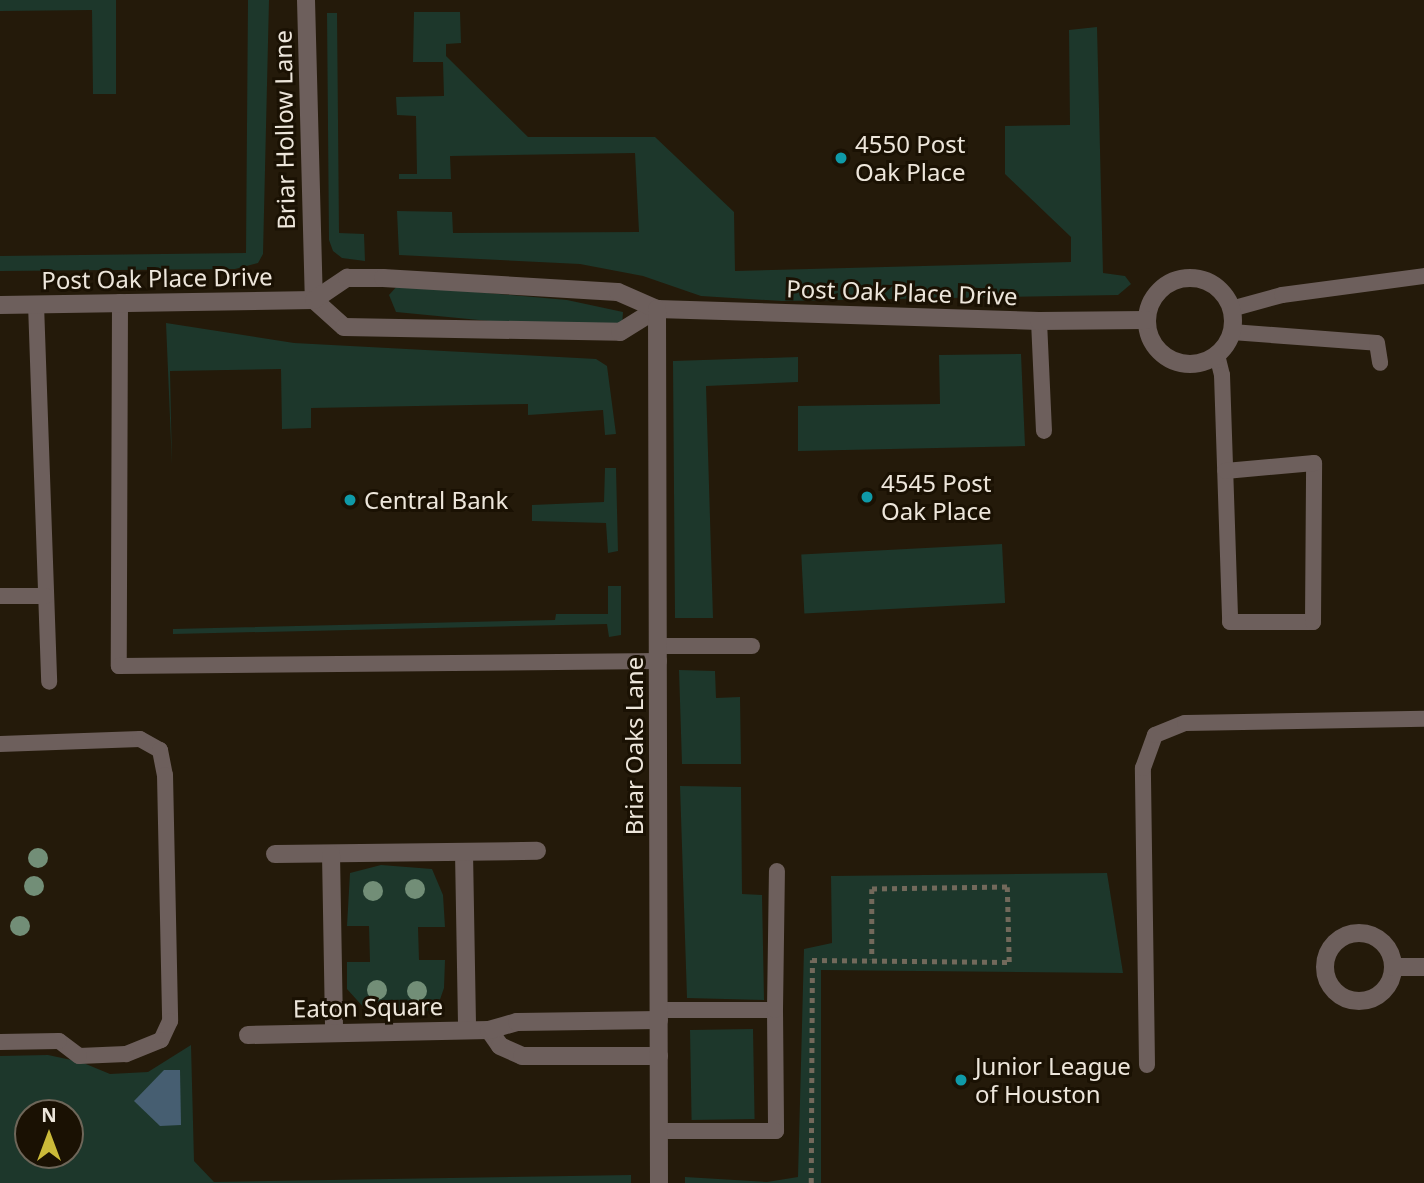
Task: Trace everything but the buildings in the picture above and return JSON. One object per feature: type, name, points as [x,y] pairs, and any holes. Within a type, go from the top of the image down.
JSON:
[{"type":"street","name":"Briar Hollow Lane","points":[[306,0],[314,300]]},
{"type":"street","name":"Post Oak Place Drive","points":[[0,304],[314,300],[347,278],[383,278],[618,292],[657,309],[1039,321],[1146,320]]},
{"type":"street","points":[[1181,278],[1210,282],[1222,291],[1231,309],[1232,332],[1217,355],[1190,364],[1164,356],[1148,334],[1146,320],[1156,293],[1167,283],[1181,278]]},
{"type":"street","points":[[314,300],[344,327],[620,332],[657,309]]},
{"type":"street","name":"Briar Oaks Lane","points":[[657,309],[659,1183]]},
{"type":"street","points":[[275,854],[537,851]]},
{"type":"street","points":[[464,852],[467,1030]]},
{"type":"street","points":[[331,854],[334,1032]]},
{"type":"street","points":[[1393,967],[1424,967]]},
{"type":"street","name":"Eaton Square","points":[[248,1035],[489,1030],[517,1022],[659,1015]]},
{"type":"street","points":[[489,1030],[500,1046],[522,1056],[659,1056]]},
{"type":"lane","points":[[1231,309],[1282,295],[1424,276]]},
{"type":"lane","points":[[120,302],[119,666],[659,653],[752,646]]},
{"type":"lane","points":[[36,304],[49,682]]},
{"type":"lane","points":[[1039,321],[1044,431]]},
{"type":"lane","points":[[1232,332],[1377,343],[1380,363]]},
{"type":"lane","points":[[1217,355],[1222,375],[1225,471],[1230,622],[1313,622],[1314,463],[1225,471]]},
{"type":"lane","points":[[0,596],[46,596]]},
{"type":"lane","points":[[1147,1065],[1143,768],[1155,735],[1185,723],[1424,719]]},
{"type":"lane","points":[[0,744],[140,739],[160,750],[165,775],[170,1021],[161,1040],[126,1054],[79,1056],[59,1041],[0,1042]]},
{"type":"lane","points":[[659,1131],[776,1131],[777,871]]},
{"type":"lane","points":[[659,1015],[775,1010]]},
{"type":"path","points":[[811,1183],[812,960],[1009,962],[1007,887],[872,889],[872,959]]},
{"type":"green space","points":[[0,0],[116,0],[116,94],[93,94],[92,10],[0,11]]},
{"type":"green space","points":[[248,0],[269,0],[263,254],[258,263],[235,269],[0,271],[0,256],[246,253]]},
{"type":"green space","points":[[414,12],[460,12],[461,43],[446,44],[446,56],[528,137],[655,137],[734,212],[735,271],[1071,262],[1071,237],[1005,174],[1005,126],[1070,125],[1069,30],[1097,27],[1103,273],[1125,276],[1131,284],[1118,295],[782,301],[701,296],[643,276],[580,264],[399,255],[397,211],[452,212],[453,233],[639,232],[635,153],[450,156],[451,179],[399,179],[399,174],[417,174],[416,116],[397,115],[396,97],[444,96],[443,62],[413,62]]},
{"type":"green space","points":[[327,13],[337,13],[339,233],[364,234],[365,261],[342,258],[333,251],[329,240]]},
{"type":"green space","points":[[398,285],[567,300],[623,312],[622,326],[584,330],[396,312],[389,295]]},
{"type":"green space","points":[[166,323],[294,343],[596,359],[607,366],[616,434],[605,435],[603,410],[528,415],[528,404],[311,408],[311,428],[282,429],[281,369],[170,371],[172,466]]},
{"type":"green space","points":[[1021,354],[1025,446],[798,451],[798,406],[940,404],[939,355]]},
{"type":"green space","points":[[798,357],[798,382],[706,386],[713,618],[675,618],[673,361]]},
{"type":"green space","points":[[605,468],[616,468],[618,551],[608,553],[606,523],[532,521],[532,505],[604,502]]},
{"type":"green space","points":[[1002,544],[1005,603],[804,613],[801,555]]},
{"type":"green space","points":[[608,586],[621,586],[621,635],[609,637],[607,624],[173,634],[173,629],[555,620],[556,614],[608,614]]},
{"type":"green space","points":[[679,670],[715,671],[716,698],[740,697],[741,764],[682,764]]},
{"type":"green space","points":[[680,786],[741,787],[742,894],[762,895],[764,1000],[687,998]]},
{"type":"green space","points":[[381,865],[432,869],[443,895],[445,927],[418,927],[419,960],[445,960],[444,988],[436,1011],[366,1010],[347,989],[347,962],[370,962],[369,926],[347,926],[350,873]]},
{"type":"green space","points":[[1107,873],[1123,973],[821,970],[821,1183],[685,1183],[685,1177],[767,1182],[798,1177],[804,949],[832,943],[831,876]]},
{"type":"green space","points":[[753,1029],[755,1119],[692,1120],[690,1030]]},
{"type":"green space","points":[[191,1045],[194,1161],[214,1182],[631,1175],[631,1183],[0,1183],[0,1056],[48,1055],[81,1062],[110,1074],[148,1072]]},
{"type":"water","points":[[164,1070],[180,1070],[181,1125],[160,1126],[134,1101]]},
{"type":"place","name":"4550 Post Oak Place","points":[[841,158]]},
{"type":"place","name":"4545 Post Oak Place","points":[[867,497]]},
{"type":"place","name":"Central Bank","points":[[350,500]]},
{"type":"place","name":"Junior League of Houston","points":[[961,1080]]}]
